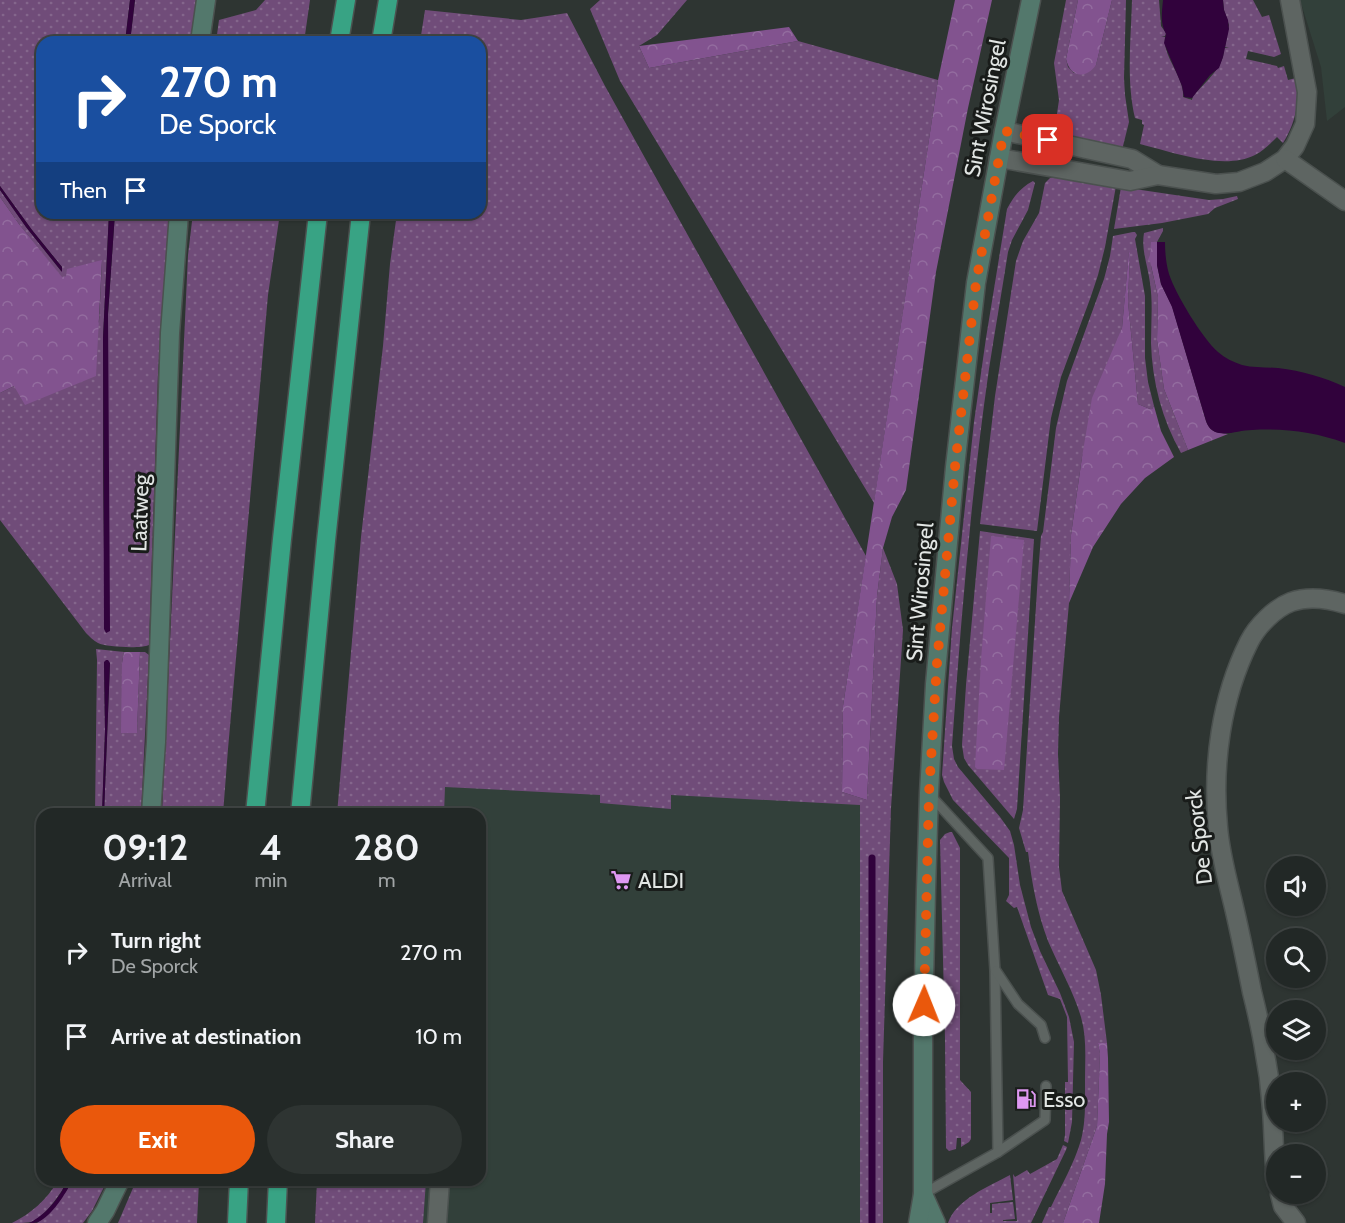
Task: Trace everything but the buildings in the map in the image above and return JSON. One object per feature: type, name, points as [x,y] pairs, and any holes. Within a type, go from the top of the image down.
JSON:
[{"type":"highway","points":[[340,36],[346,0]]},
{"type":"highway","points":[[382,36],[388,0]]},
{"type":"highway","points":[[256,808],[317,219]]},
{"type":"highway","points":[[301,808],[360,219]]},
{"type":"highway","points":[[237,1223],[239,1186]]},
{"type":"highway","points":[[276,1223],[278,1186]]},
{"type":"main road","points":[[201,36],[206,0]]},
{"type":"main road","name":"Sint Wirosingel","points":[[918,1223],[923,1194],[923,1028],[929,793],[935,684],[955,467],[976,283],[1031,0]]},
{"type":"main road","name":"Laatweg","points":[[151,808],[156,742],[170,333],[179,219]]},
{"type":"main road","points":[[97,1223],[117,1186]]},
{"type":"main road","name":"Sint Wirosingel","points":[[923,1194],[936,1223]]},
{"type":"street","points":[[999,158],[1130,181],[1158,175],[1216,184],[1239,182],[1265,172],[1285,159],[1295,146],[1305,124],[1308,92],[1290,0]]},
{"type":"street","points":[[1004,131],[1132,159],[1158,175]]},
{"type":"street","points":[[1285,159],[1345,201]]},
{"type":"street","name":"De Sporck","points":[[1274,1144],[1265,1052],[1225,872],[1218,830],[1215,791],[1218,746],[1238,664],[1252,636],[1263,622],[1291,602],[1312,599],[1345,604]]},
{"type":"street","points":[[437,1223],[440,1186]]},
{"type":"street","points":[[1282,1204],[1296,1223]]},
{"type":"lane","points":[[929,793],[988,858],[995,971],[998,1152]]},
{"type":"lane","points":[[995,971],[1018,1004],[1041,1024],[1045,1038]]},
{"type":"lane","points":[[923,1194],[998,1152],[1045,1120],[1046,1086]]},
{"type":"shaded area","points":[[0,0],[130,0],[126,36],[36,36],[36,219],[109,219],[103,338],[105,632],[108,314],[115,219],[169,219],[158,373],[149,645],[108,646],[98,643],[86,633],[0,520],[0,393],[14,386],[99,322],[102,261],[68,273],[62,278],[19,224],[0,197],[0,190],[61,271],[62,267],[0,186]]},
{"type":"shaded area","points":[[130,0],[135,0],[131,36],[126,36]]},
{"type":"shaded area","points":[[135,0],[196,0],[191,36],[131,36]]},
{"type":"shaded area","points":[[265,0],[310,0],[305,36],[217,36],[219,20],[256,10]]},
{"type":"shaded area","points":[[600,0],[687,0],[657,35],[639,46],[649,68],[798,41],[938,80],[874,503],[620,81],[590,9]]},
{"type":"shaded area","points":[[1066,0],[1078,0],[1066,59],[1068,67],[1074,73],[1096,65],[1112,0],[1126,0],[1124,78],[1129,122],[1122,150],[1063,137],[1055,127],[1059,100],[1054,63]]},
{"type":"shaded area","points":[[1132,0],[1159,0],[1161,26],[1166,33],[1165,36],[1161,36],[1165,37],[1167,52],[1181,82],[1183,97],[1192,100],[1219,66],[1224,48],[1229,48],[1225,47],[1229,25],[1223,0],[1253,0],[1262,17],[1269,15],[1281,54],[1274,57],[1248,51],[1246,59],[1278,68],[1284,66],[1288,80],[1296,78],[1296,111],[1283,143],[1277,137],[1255,155],[1228,161],[1213,161],[1140,144],[1144,125],[1142,120],[1135,118],[1131,89]]},
{"type":"shaded area","points":[[1163,0],[1223,0],[1229,29],[1223,57],[1219,68],[1210,75],[1192,98],[1184,97],[1182,86],[1164,43],[1166,34],[1162,22]]},
{"type":"shaded area","points":[[1300,0],[1345,0],[1345,107],[1327,121],[1321,67]]},
{"type":"shaded area","points":[[425,10],[521,20],[567,13],[605,86],[866,556],[843,706],[842,792],[867,800],[877,596],[883,548],[897,584],[903,630],[891,808],[883,1062],[883,1223],[860,1223],[860,805],[671,795],[671,809],[600,803],[600,795],[445,787],[444,808],[338,808],[361,537],[396,219],[486,219],[486,36],[421,36]]},
{"type":"shaded area","points":[[1050,178],[1116,186],[1105,247],[1090,299],[1061,377],[1051,418],[1037,531],[980,524],[995,396],[1016,261],[1023,241],[1039,213],[1045,183]]},
{"type":"shaded area","points":[[1033,181],[1035,183],[1028,210],[1008,252],[989,369],[967,557],[952,746],[958,767],[1010,831],[1031,927],[1069,1017],[1074,1042],[1072,1122],[1068,1143],[1064,1141],[1065,1082],[1068,1082],[1067,1017],[1060,999],[1048,995],[1017,907],[1014,908],[1006,901],[1009,895],[1009,858],[953,800],[942,775],[952,628],[974,422],[986,338],[1007,209],[1024,186]]},
{"type":"shaded area","points":[[0,186],[62,267],[62,272],[26,227],[0,190]]},
{"type":"shaded area","points":[[1121,187],[1209,200],[1237,196],[1238,199],[1215,208],[1208,214],[1114,229]]},
{"type":"shaded area","points":[[109,219],[115,219],[108,314],[110,631],[106,633],[104,629],[103,338]]},
{"type":"shaded area","points":[[192,219],[279,219],[268,295],[223,808],[162,808],[188,255]]},
{"type":"shaded area","points":[[1163,228],[1157,242],[1151,242],[1151,266],[1158,297],[1157,340],[1164,389],[1188,450],[1181,453],[1163,414],[1152,357],[1151,290],[1143,239],[1144,233]]},
{"type":"shaded area","points":[[1135,232],[1145,296],[1145,358],[1154,406],[1150,409],[1138,404],[1128,302],[1129,251],[1122,328],[1082,457],[1071,535],[1069,603],[1059,717],[1059,867],[1062,891],[1096,970],[1107,1043],[1098,1043],[1100,1054],[1097,1126],[1063,1223],[1042,1223],[1075,1158],[1081,1140],[1085,1111],[1085,1057],[1081,1017],[1044,930],[1035,897],[1028,852],[1026,852],[1019,828],[1023,810],[1041,536],[1056,428],[1067,381],[1104,279],[1113,236]]},
{"type":"shaded area","points":[[1157,242],[1165,242],[1169,274],[1183,303],[1204,337],[1221,354],[1242,365],[1296,371],[1321,377],[1345,387],[1345,443],[1288,430],[1223,433],[1211,429],[1206,421],[1172,307],[1161,284],[1157,265]]},
{"type":"shaded area","points":[[980,531],[1034,539],[1017,809],[1014,819],[968,765],[964,758],[962,745]]},
{"type":"shaded area","points":[[96,649],[124,652],[122,733],[137,733],[140,652],[149,655],[141,808],[104,808],[110,663],[104,663],[105,731],[102,808],[95,808]]},
{"type":"shaded area","points":[[108,660],[110,663],[104,808],[102,808],[105,731],[104,662]]},
{"type":"shaded area","points":[[448,673],[860,803],[860,1223],[409,1223],[412,1186],[486,1186],[486,808],[438,808]]},
{"type":"shaded area","points":[[950,832],[960,848],[960,1080],[971,1092],[971,1139],[961,1147],[961,1138],[957,1138],[956,1149],[949,1151],[946,1148],[940,840]]},
{"type":"shaded area","points":[[1063,1145],[1067,1147],[1066,1150],[1031,1223],[948,1223],[952,1214],[966,1200],[1010,1175],[1013,1200],[990,1203],[990,1213],[992,1213],[992,1204],[1013,1202],[1015,1219],[1003,1221],[1017,1221],[1013,1174],[1015,1177],[1027,1170],[1030,1174],[1057,1159]]},
{"type":"shaded area","points":[[55,1186],[64,1186],[48,1209],[32,1222],[12,1223],[26,1215]]},
{"type":"shaded area","points":[[64,1186],[69,1186],[53,1210],[38,1222],[29,1223],[52,1205]]},
{"type":"shaded area","points":[[69,1186],[104,1186],[83,1223],[37,1223],[48,1214]]},
{"type":"shaded area","points":[[134,1186],[199,1186],[197,1223],[118,1223]]},
{"type":"shaded area","points":[[317,1186],[426,1186],[423,1223],[315,1223]]},
{"type":"green space","points":[[955,0],[992,0],[936,272],[906,490],[892,517],[883,548],[877,596],[867,800],[842,792],[843,706],[938,80]]},
{"type":"green space","points":[[1078,0],[1112,0],[1096,65],[1092,70],[1083,74],[1074,73],[1066,59]]},
{"type":"green space","points":[[789,27],[798,41],[649,68],[639,46]]},
{"type":"green space","points":[[0,197],[62,277],[66,276],[67,269],[102,260],[96,376],[25,405],[14,386],[0,393]]},
{"type":"green space","points":[[1151,242],[1157,242],[1157,265],[1161,284],[1172,306],[1206,421],[1213,430],[1228,434],[1188,450],[1164,389],[1157,340],[1158,297],[1148,260]]},
{"type":"green space","points":[[1129,250],[1128,302],[1138,404],[1150,409],[1154,406],[1161,431],[1174,457],[1145,478],[1121,504],[1093,547],[1069,603],[1071,535],[1092,398],[1122,328]]},
{"type":"green space","points":[[991,536],[1024,540],[1004,770],[975,767]]},
{"type":"green space","points":[[124,652],[140,652],[137,733],[121,733]]},
{"type":"green space","points":[[1098,1043],[1107,1043],[1109,1122],[1105,1184],[1099,1223],[1063,1223],[1097,1126],[1100,1054]]},
{"type":"waterway","points":[[872,858],[872,1223]]},
{"type":"place","name":"ALDI","points":[[621,880]]},
{"type":"place","name":"Esso","points":[[1026,1099]]},
{"type":"route","points":[[924,1005],[929,793],[935,684],[955,467],[976,283],[1004,131],[1048,140]]}]
